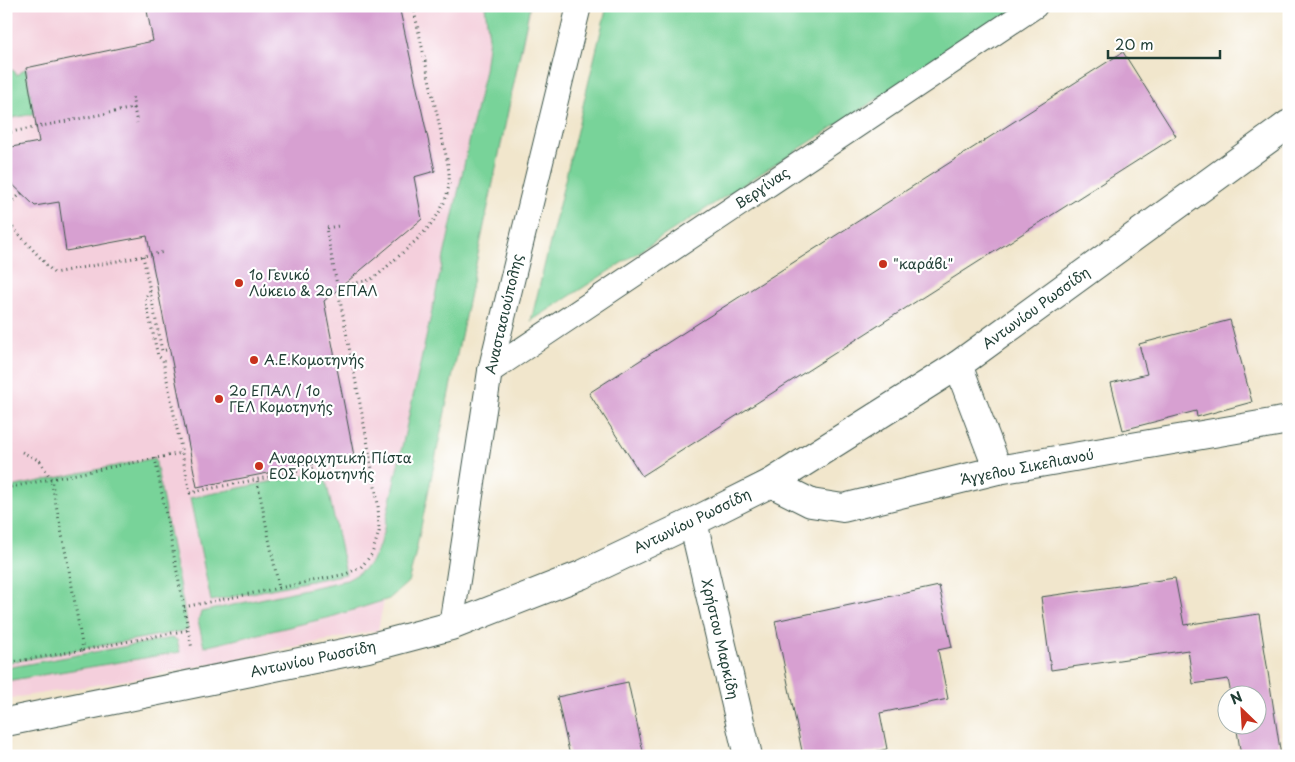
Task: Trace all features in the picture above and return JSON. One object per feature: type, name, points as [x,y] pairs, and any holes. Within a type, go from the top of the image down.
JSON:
[{"type":"street","name":"Αναστασιούπολης","points":[[451,626],[490,371],[579,6]]},
{"type":"street","name":"Βεργίνας","points":[[490,371],[1035,6]]},
{"type":"street","name":"Αντωνίου Ρωσσίδη","points":[[6,722],[368,648],[451,626],[581,575],[771,483],[958,365],[1289,124]]},
{"type":"street","points":[[958,365],[998,470]]},
{"type":"street","name":"Άγγελου Σικελιανού","points":[[771,483],[811,503],[843,508],[998,470],[1289,420]]},
{"type":"street","name":"Χρήστου Μαρκίδη","points":[[693,522],[748,756]]},
{"type":"path","points":[[338,287],[370,280],[379,274],[434,221],[444,204],[448,188],[449,171],[413,6]]},
{"type":"path","points":[[132,94],[137,123]]},
{"type":"path","points":[[6,132],[134,108]]},
{"type":"path","points":[[6,207],[22,193]]},
{"type":"path","points":[[6,220],[54,273],[166,252]]},
{"type":"path","points":[[184,607],[346,574],[361,566],[372,554],[379,532],[378,504],[326,228],[339,226]]},
{"type":"path","points":[[143,256],[162,351],[170,350]]},
{"type":"path","points":[[150,291],[145,298],[158,356],[163,360],[190,493],[207,487],[257,480],[325,466],[324,462]]},
{"type":"path","points":[[22,452],[40,462],[51,479],[83,650]]},
{"type":"path","points":[[6,488],[182,452]]},
{"type":"path","points":[[155,458],[192,649]]},
{"type":"path","points":[[257,480],[279,588]]},
{"type":"path","points":[[6,663],[188,630]]},
{"type":"shaded area","name":"2ο ΕΠΑΛ / 1ο ΓΕΛ Κομοτηνής","points":[[6,6],[531,6],[414,560],[408,582],[389,599],[384,600],[378,630],[146,677],[6,699]]},
{"type":"green space","points":[[485,6],[530,6],[408,582],[389,599],[331,617],[204,647],[198,620],[201,612],[347,580],[362,571],[375,556],[383,533],[485,70],[489,38]]},
{"type":"green space","points":[[607,6],[1022,6],[531,321]]},
{"type":"green space","points":[[26,68],[34,114],[6,119],[6,72],[13,70],[17,75]]},
{"type":"green space","points":[[155,458],[188,630],[6,663],[6,488]]},
{"type":"green space","points":[[324,471],[346,574],[211,601],[190,498]]},
{"type":"green space","points":[[172,638],[177,640],[180,652],[6,681],[6,668]]},
{"type":"building","points":[[173,6],[399,6],[435,171],[414,177],[422,219],[324,301],[354,456],[197,487],[147,236],[66,251],[59,202],[35,206],[6,178],[6,148],[39,142],[26,68],[153,41],[147,11]]},
{"type":"building","name":"\"καράβι\"","points":[[1123,52],[1176,136],[642,476],[589,393]]},
{"type":"building","points":[[1230,320],[1252,402],[1197,417],[1196,411],[1123,430],[1111,383],[1147,374],[1139,344]]},
{"type":"building","points":[[1175,578],[1184,625],[1259,614],[1281,756],[1241,756],[1238,734],[1268,734],[1268,684],[1229,684],[1228,679],[1193,684],[1188,650],[1051,670],[1041,597]]},
{"type":"building","points":[[939,586],[952,647],[938,650],[948,699],[880,713],[887,749],[856,756],[803,756],[775,621]]},
{"type":"building","points":[[628,682],[644,756],[570,756],[557,697]]},
{"type":"place","name":"\"καράβι\"","points":[[883,264]]},
{"type":"place","name":"1ο Γενικό Λύκειο & 2ο ΕΠΑΛ","points":[[239,283]]},
{"type":"place","name":"Α.Ε.Κομοτηνής","points":[[254,360]]},
{"type":"place","name":"2ο ΕΠΑΛ / 1ο ΓΕΛ Κομοτηνής","points":[[219,399]]},
{"type":"place","name":"Αναρριχητική Πίστα ΕΟΣ Κομοτηνής","points":[[259,466]]}]
